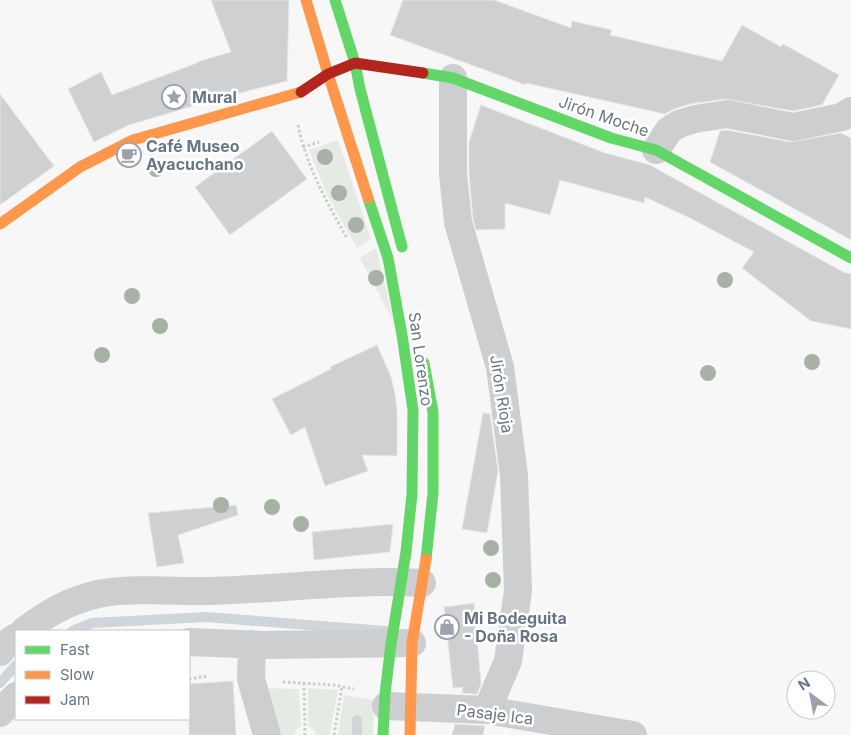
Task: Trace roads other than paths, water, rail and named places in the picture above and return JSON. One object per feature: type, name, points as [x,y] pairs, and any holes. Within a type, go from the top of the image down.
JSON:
[{"type":"street","name":"San Lorenzo","points":[[306,0],[388,258],[413,410],[407,493],[406,552],[411,582],[402,644],[386,701]]},
{"type":"street","points":[[335,0],[355,63],[360,89],[405,257]]},
{"type":"street","points":[[0,224],[80,167],[133,140],[220,114],[298,94],[328,74],[355,63]]},
{"type":"street","name":"Jirón Moche","points":[[355,63],[453,78],[611,138],[656,150],[851,258]]},
{"type":"street","name":"Jirón Rioja","points":[[453,78],[453,174],[458,222],[500,367],[514,475],[518,591],[508,661],[487,710]]},
{"type":"street","points":[[656,150],[669,130],[679,124],[696,119],[727,114],[793,127],[842,117],[851,111]]},
{"type":"street","name":"San Lorenzo","points":[[383,735],[386,701],[402,644],[411,582],[428,545],[432,494],[433,412],[423,354]]},
{"type":"street","points":[[25,630],[49,613],[73,602],[99,594],[411,582]]},
{"type":"street","points":[[0,652],[6,644],[15,638]]},
{"type":"street","points":[[190,642],[402,644]]},
{"type":"street","points":[[252,644],[251,679],[267,735]]},
{"type":"street","points":[[0,713],[15,697]]},
{"type":"street","name":"San Lorenzo","points":[[386,701],[410,735]]},
{"type":"street","name":"Pasaje Ica","points":[[386,701],[487,710],[633,735]]},
{"type":"waterway","points":[[74,630],[92,623],[206,617],[386,631]]},
{"type":"waterway","points":[[0,683],[15,666]]},
{"type":"waterway","points":[[357,720],[357,735]]},
{"type":"place","name":"Mural","points":[[174,97]]},
{"type":"place","name":"Café Museo Ayacuchano","points":[[129,155]]},
{"type":"place","name":"Mi Bodeguita - Doña Rosa","points":[[447,627]]}]
